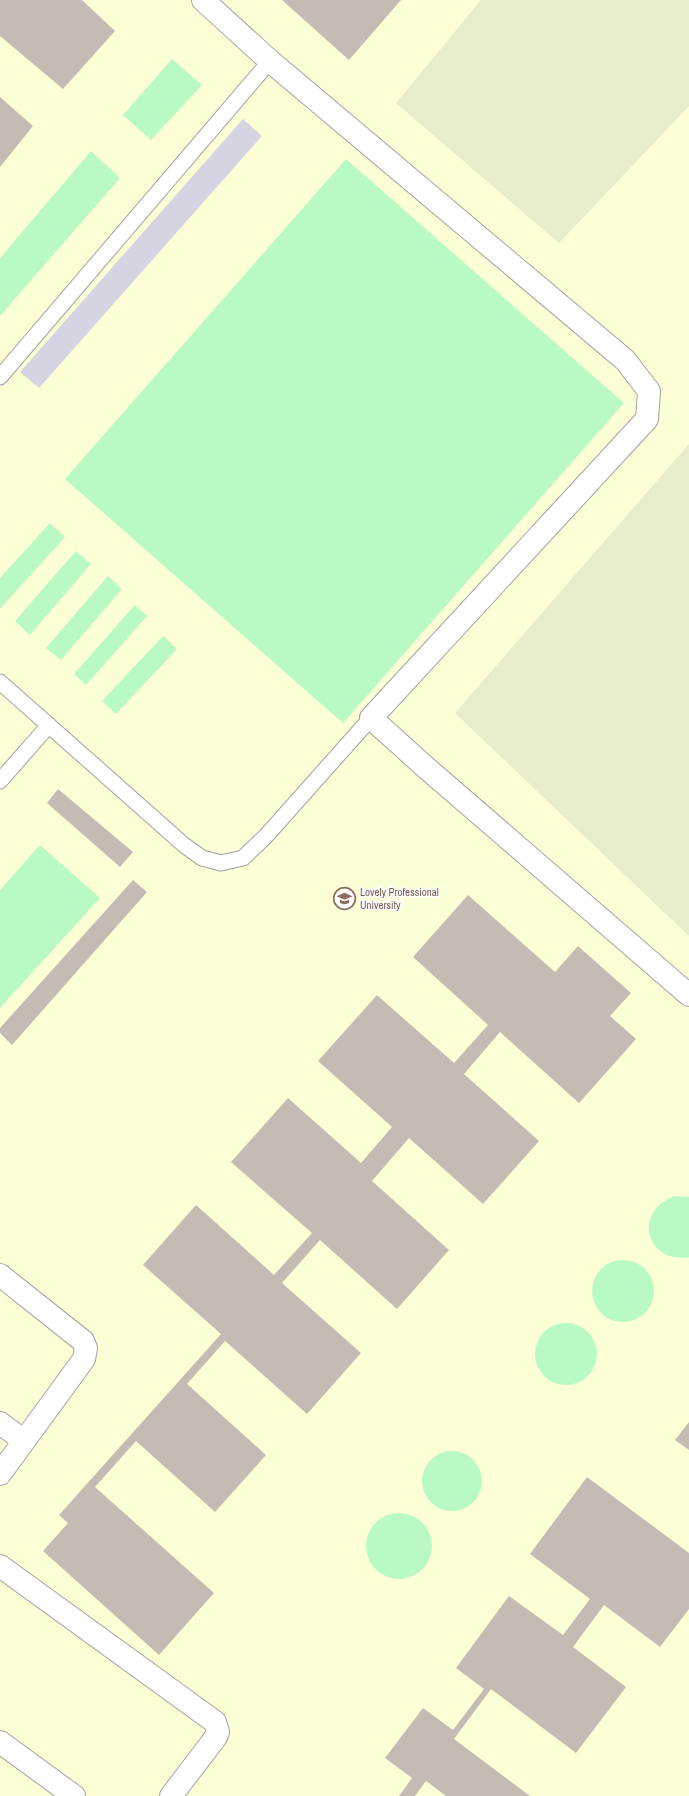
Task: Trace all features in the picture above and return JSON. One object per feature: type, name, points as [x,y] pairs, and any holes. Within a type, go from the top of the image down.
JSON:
[{"type":"street","points":[[203,0],[270,61],[625,360],[649,391],[647,419],[371,718],[689,996]]},
{"type":"street","points":[[0,1275],[82,1341],[86,1348],[84,1359],[0,1474]]},
{"type":"street","points":[[0,1423],[24,1441]]},
{"type":"street","points":[[0,1566],[215,1722],[218,1732],[216,1737],[171,1796]]},
{"type":"street","points":[[0,1742],[74,1796]]},
{"type":"lane","points":[[0,377],[270,61]]},
{"type":"lane","points":[[0,682],[184,845],[202,858],[221,863],[243,858],[266,836],[371,718]]},
{"type":"lane","points":[[0,781],[49,725]]},
{"type":"shaded area","name":"Lovely Professional University","points":[[0,0],[689,0],[689,1796],[0,1796]]},
{"type":"shaded area","points":[[481,0],[689,0],[689,106],[559,243],[396,103]]},
{"type":"shaded area","points":[[243,119],[262,136],[39,388],[20,372]]},
{"type":"shaded area","points":[[689,444],[689,936],[455,713]]},
{"type":"green space","points":[[172,59],[202,85],[151,140],[123,115]]},
{"type":"green space","points":[[91,151],[120,178],[0,316],[0,258]]},
{"type":"green space","points":[[346,159],[624,403],[343,723],[65,479]]},
{"type":"green space","points":[[50,523],[65,537],[0,609],[0,578]]},
{"type":"green space","points":[[76,551],[91,564],[30,635],[15,621]]},
{"type":"green space","points":[[108,576],[122,589],[61,660],[46,648]]},
{"type":"green space","points":[[135,605],[147,616],[86,685],[74,674]]},
{"type":"green space","points":[[163,636],[177,649],[116,714],[102,701]]},
{"type":"green space","points":[[40,845],[100,898],[0,1008],[0,890]]},
{"type":"green space","points":[[674,1196],[689,1197],[689,1257],[675,1257],[663,1253],[655,1246],[650,1236],[649,1225],[652,1214],[661,1204]]},
{"type":"green space","points":[[623,1260],[640,1265],[645,1269],[649,1274],[654,1291],[649,1308],[645,1313],[640,1317],[623,1322],[606,1317],[601,1313],[597,1308],[592,1291],[597,1274],[601,1269],[606,1265]]},
{"type":"green space","points":[[560,1323],[572,1323],[588,1332],[595,1342],[597,1354],[595,1366],[588,1376],[572,1385],[560,1385],[549,1380],[540,1371],[535,1360],[535,1348],[540,1337],[549,1328]]},
{"type":"green space","points":[[452,1451],[469,1456],[477,1464],[482,1481],[477,1498],[469,1506],[452,1511],[435,1506],[427,1498],[422,1481],[427,1464],[435,1456]]},
{"type":"green space","points":[[399,1513],[411,1516],[422,1523],[429,1534],[432,1546],[429,1558],[422,1569],[411,1576],[399,1579],[387,1576],[376,1569],[369,1558],[366,1546],[369,1534],[376,1523],[387,1516]]},
{"type":"building","points":[[0,0],[82,0],[115,31],[63,89],[0,36]]},
{"type":"building","points":[[282,0],[401,0],[349,60]]},
{"type":"building","points":[[0,97],[33,126],[0,167]]},
{"type":"building","points":[[58,789],[133,852],[120,867],[47,803]]},
{"type":"building","points":[[133,880],[147,892],[12,1045],[0,1033],[0,1028]]},
{"type":"building","points":[[468,895],[555,972],[578,946],[631,993],[610,1016],[636,1039],[579,1103],[500,1032],[464,1074],[539,1141],[483,1204],[409,1138],[372,1181],[449,1250],[397,1309],[320,1240],[282,1283],[361,1353],[307,1414],[225,1341],[187,1384],[266,1455],[215,1512],[136,1441],[95,1487],[214,1593],[159,1655],[43,1551],[68,1523],[59,1515],[221,1334],[143,1265],[196,1205],[274,1275],[312,1233],[231,1162],[288,1098],[361,1163],[392,1127],[318,1061],[377,995],[454,1063],[488,1025],[413,957]]},
{"type":"building","points":[[689,1422],[689,1450],[675,1440]]},
{"type":"building","points":[[587,1477],[689,1553],[689,1609],[660,1647],[604,1605],[573,1647],[626,1687],[576,1753],[491,1689],[454,1739],[530,1796],[446,1796],[426,1781],[415,1796],[399,1796],[412,1778],[385,1758],[423,1708],[453,1730],[484,1689],[456,1668],[509,1596],[563,1635],[590,1599],[530,1554]]},
{"type":"place","name":"Lovely Professional University","points":[[344,898]]}]
